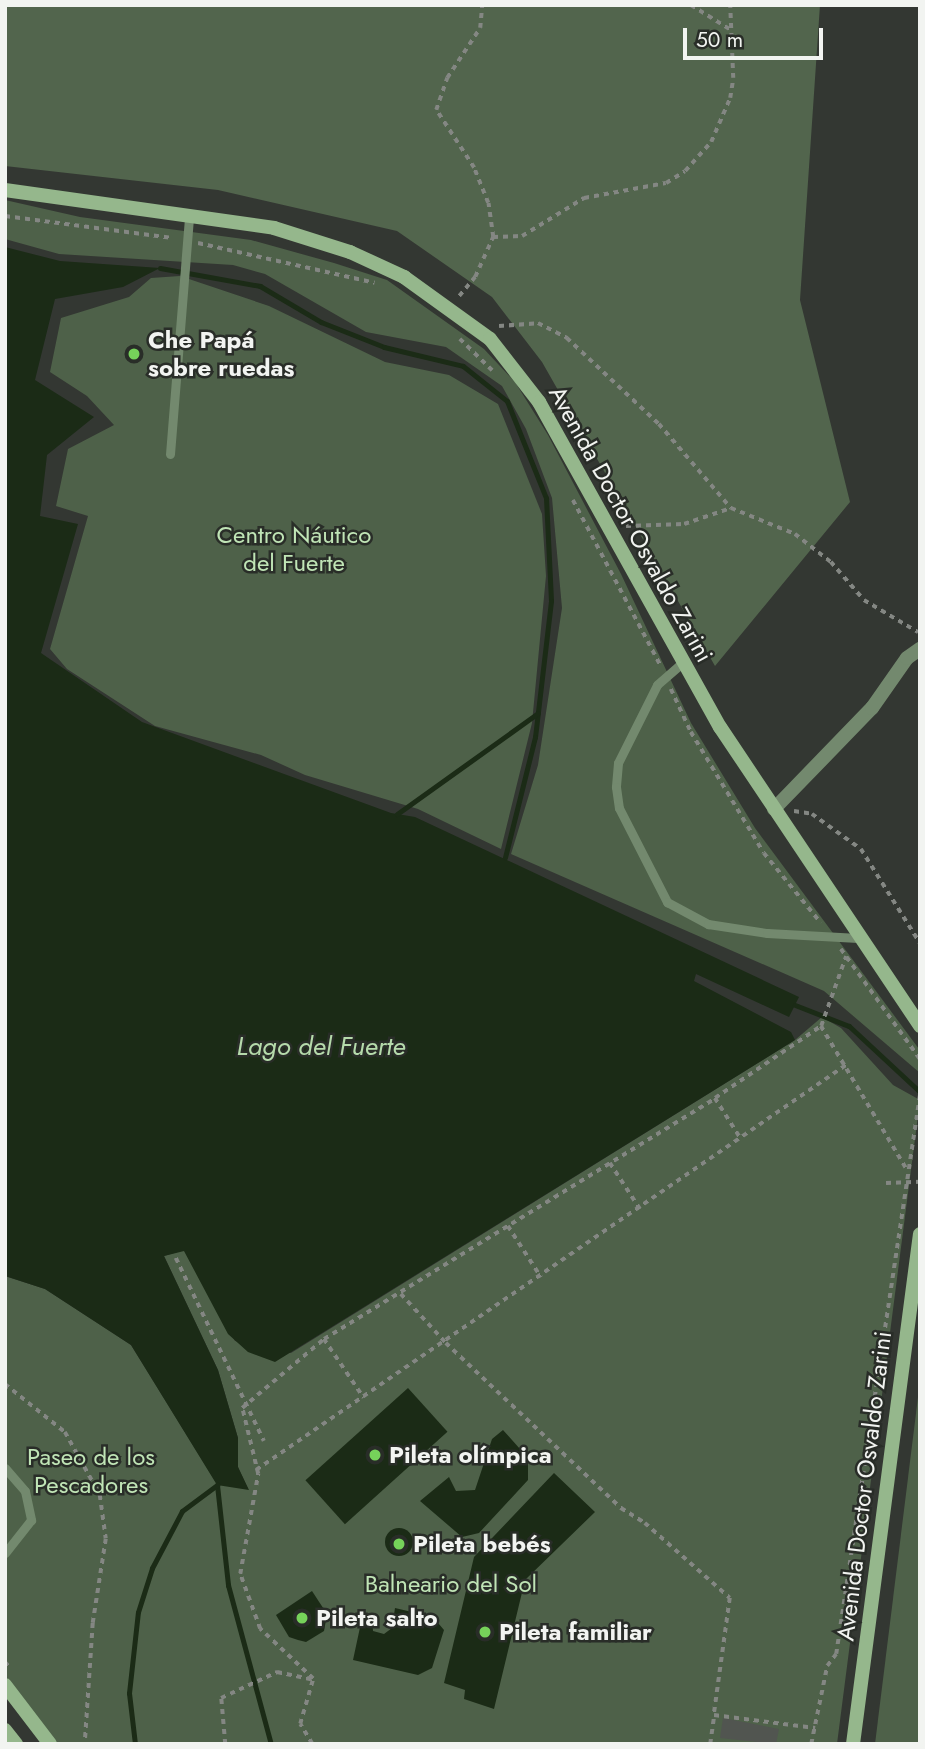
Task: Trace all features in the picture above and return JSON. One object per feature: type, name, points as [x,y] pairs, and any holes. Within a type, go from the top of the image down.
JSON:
[{"type":"main road","name":"Avenida Doctor Osvaldo Zarini","points":[[5,190],[274,228],[350,252],[404,277],[490,339],[539,402],[682,663],[858,938],[920,1026]]},
{"type":"main road","name":"Avenida Doctor Osvaldo Zarini","points":[[853,1744],[920,1234]]},
{"type":"main road","points":[[5,1685],[50,1744]]},
{"type":"main road","points":[[5,1730],[16,1744]]},
{"type":"street","points":[[774,809],[799,789],[872,708],[907,658],[920,649]]},
{"type":"lane","points":[[170,454],[189,218]]},
{"type":"lane","points":[[682,663],[657,685],[618,762],[616,787],[619,808],[667,902],[708,924],[858,938]]},
{"type":"lane","points":[[5,1468],[24,1491],[31,1520],[5,1553]]},
{"type":"path","points":[[448,309],[475,277],[492,237],[488,203],[474,168],[436,110],[447,78],[480,28],[482,5]]},
{"type":"path","points":[[691,5],[731,30]]},
{"type":"path","points":[[492,237],[522,236],[584,198],[666,183],[685,171],[711,142],[730,98],[730,5]]},
{"type":"path","points":[[5,216],[187,244],[387,287]]},
{"type":"path","points":[[472,326],[538,323],[568,338],[659,424],[732,508],[795,534],[831,562],[864,600],[920,633]]},
{"type":"path","points":[[456,336],[494,372]]},
{"type":"path","points":[[568,489],[666,677],[691,732],[759,843],[846,956],[920,1059]]},
{"type":"path","points":[[608,527],[684,523],[732,508]]},
{"type":"path","points":[[774,809],[812,814],[861,849],[920,943]]},
{"type":"path","points":[[313,1679],[260,1629],[240,1574],[256,1471],[242,1408],[324,1339],[715,1098],[821,1026],[836,992],[846,956]]},
{"type":"path","points":[[821,1026],[906,1168]]},
{"type":"path","points":[[256,1471],[446,1343],[846,1065]]},
{"type":"path","points":[[811,1744],[827,1666],[836,1654],[906,1168],[920,1093]]},
{"type":"path","points":[[715,1098],[741,1139]]},
{"type":"path","points":[[610,1163],[640,1209]]},
{"type":"path","points":[[886,1183],[920,1182]]},
{"type":"path","points":[[508,1226],[541,1277]]},
{"type":"path","points":[[176,1258],[264,1441]]},
{"type":"path","points":[[401,1294],[446,1343],[621,1508],[645,1523],[730,1598],[710,1744]]},
{"type":"path","points":[[324,1339],[364,1398]]},
{"type":"path","points":[[5,1384],[65,1432],[100,1495],[106,1539],[93,1623],[85,1744]]},
{"type":"path","points":[[225,1744],[221,1698],[277,1672],[313,1679]]},
{"type":"path","points":[[312,1744],[300,1724],[313,1679]]},
{"type":"path","points":[[714,1715],[815,1728]]},
{"type":"green space","points":[[5,200],[80,217],[251,240],[334,263],[387,280],[484,349],[515,382],[548,435],[621,574],[691,723],[755,828],[919,1049],[920,1073],[824,991],[511,854],[538,765],[562,608],[552,498],[526,429],[502,386],[446,347],[366,332],[265,274],[233,265],[59,254],[5,239]]},
{"type":"green space","name":"Centro Náutico del Fuerte","points":[[180,276],[269,306],[385,362],[449,375],[498,404],[542,514],[546,576],[532,723],[501,849],[418,809],[305,775],[261,755],[155,726],[67,669],[50,649],[88,516],[56,506],[68,449],[114,425],[87,396],[50,372],[61,318],[129,297],[151,278]]},
{"type":"green space","points":[[822,1017],[841,1028],[893,1085],[920,1100],[837,1744],[57,1744],[5,1675],[5,1276],[45,1289],[131,1345],[217,1484],[248,1489],[238,1467],[238,1438],[218,1370],[164,1256],[184,1250],[235,1341],[291,1353],[795,1040]]},
{"type":"green space","points":[[920,1381],[920,1744],[875,1744]]},
{"type":"shaded area","points":[[5,5],[820,5],[800,300],[850,502],[715,666],[542,362],[492,297],[397,231],[218,190],[5,166]]},
{"type":"water","name":"Lago del Fuerte","points":[[5,247],[60,261],[160,268],[123,287],[55,299],[35,380],[94,417],[47,455],[40,516],[78,524],[41,653],[142,722],[391,813],[415,817],[799,997],[789,1017],[696,974],[694,981],[791,1032],[795,1040],[275,1362],[248,1352],[228,1334],[184,1251],[164,1256],[218,1370],[238,1438],[238,1467],[249,1490],[217,1485],[131,1345],[45,1289],[5,1276]]},
{"type":"water","name":"Pileta olímpica","points":[[408,1388],[447,1432],[345,1524],[305,1480]]},
{"type":"water","points":[[503,1430],[528,1458],[528,1480],[479,1533],[462,1537],[420,1501],[449,1477],[456,1491],[475,1490],[492,1439]]},
{"type":"water","name":"Pileta familiar","points":[[554,1473],[595,1512],[525,1580],[494,1709],[464,1699],[465,1690],[444,1683],[474,1557]]},
{"type":"water","name":"Pileta bebés","points":[[399,1528],[409,1532],[413,1542],[409,1552],[399,1556],[389,1552],[385,1542],[389,1532]]},
{"type":"water","name":"Pileta salto","points":[[312,1591],[327,1614],[324,1631],[306,1642],[289,1637],[276,1615]]},
{"type":"water","points":[[395,1608],[433,1617],[444,1630],[432,1668],[418,1675],[353,1660],[362,1618],[372,1620],[373,1631],[384,1634],[392,1628]]},
{"type":"building","points":[[723,1718],[779,1729],[776,1744],[720,1738]]},
{"type":"waterway","points":[[160,268],[260,286],[321,322],[384,347],[463,366],[507,401],[546,498],[551,601],[535,737],[505,857]]},
{"type":"waterway","points":[[397,814],[538,713]]},
{"type":"waterway","points":[[795,1005],[849,1026],[920,1092]]},
{"type":"waterway","points":[[217,1485],[228,1585],[271,1744]]},
{"type":"waterway","points":[[135,1744],[129,1693],[138,1612],[152,1568],[182,1511],[217,1485]]},
{"type":"place","name":"Che Papá sobre ruedas","points":[[134,354]]},
{"type":"place","name":"Pileta olímpica","points":[[375,1455]]},
{"type":"place","name":"Pileta bebés","points":[[399,1544]]},
{"type":"place","name":"Pileta salto","points":[[302,1618]]},
{"type":"place","name":"Pileta familiar","points":[[485,1632]]},
{"type":"park label","name":"Paseo de los Pescadores","points":[[91,1471]]},
{"type":"park label","name":"Balneario del Sol","points":[[451,1584]]}]
